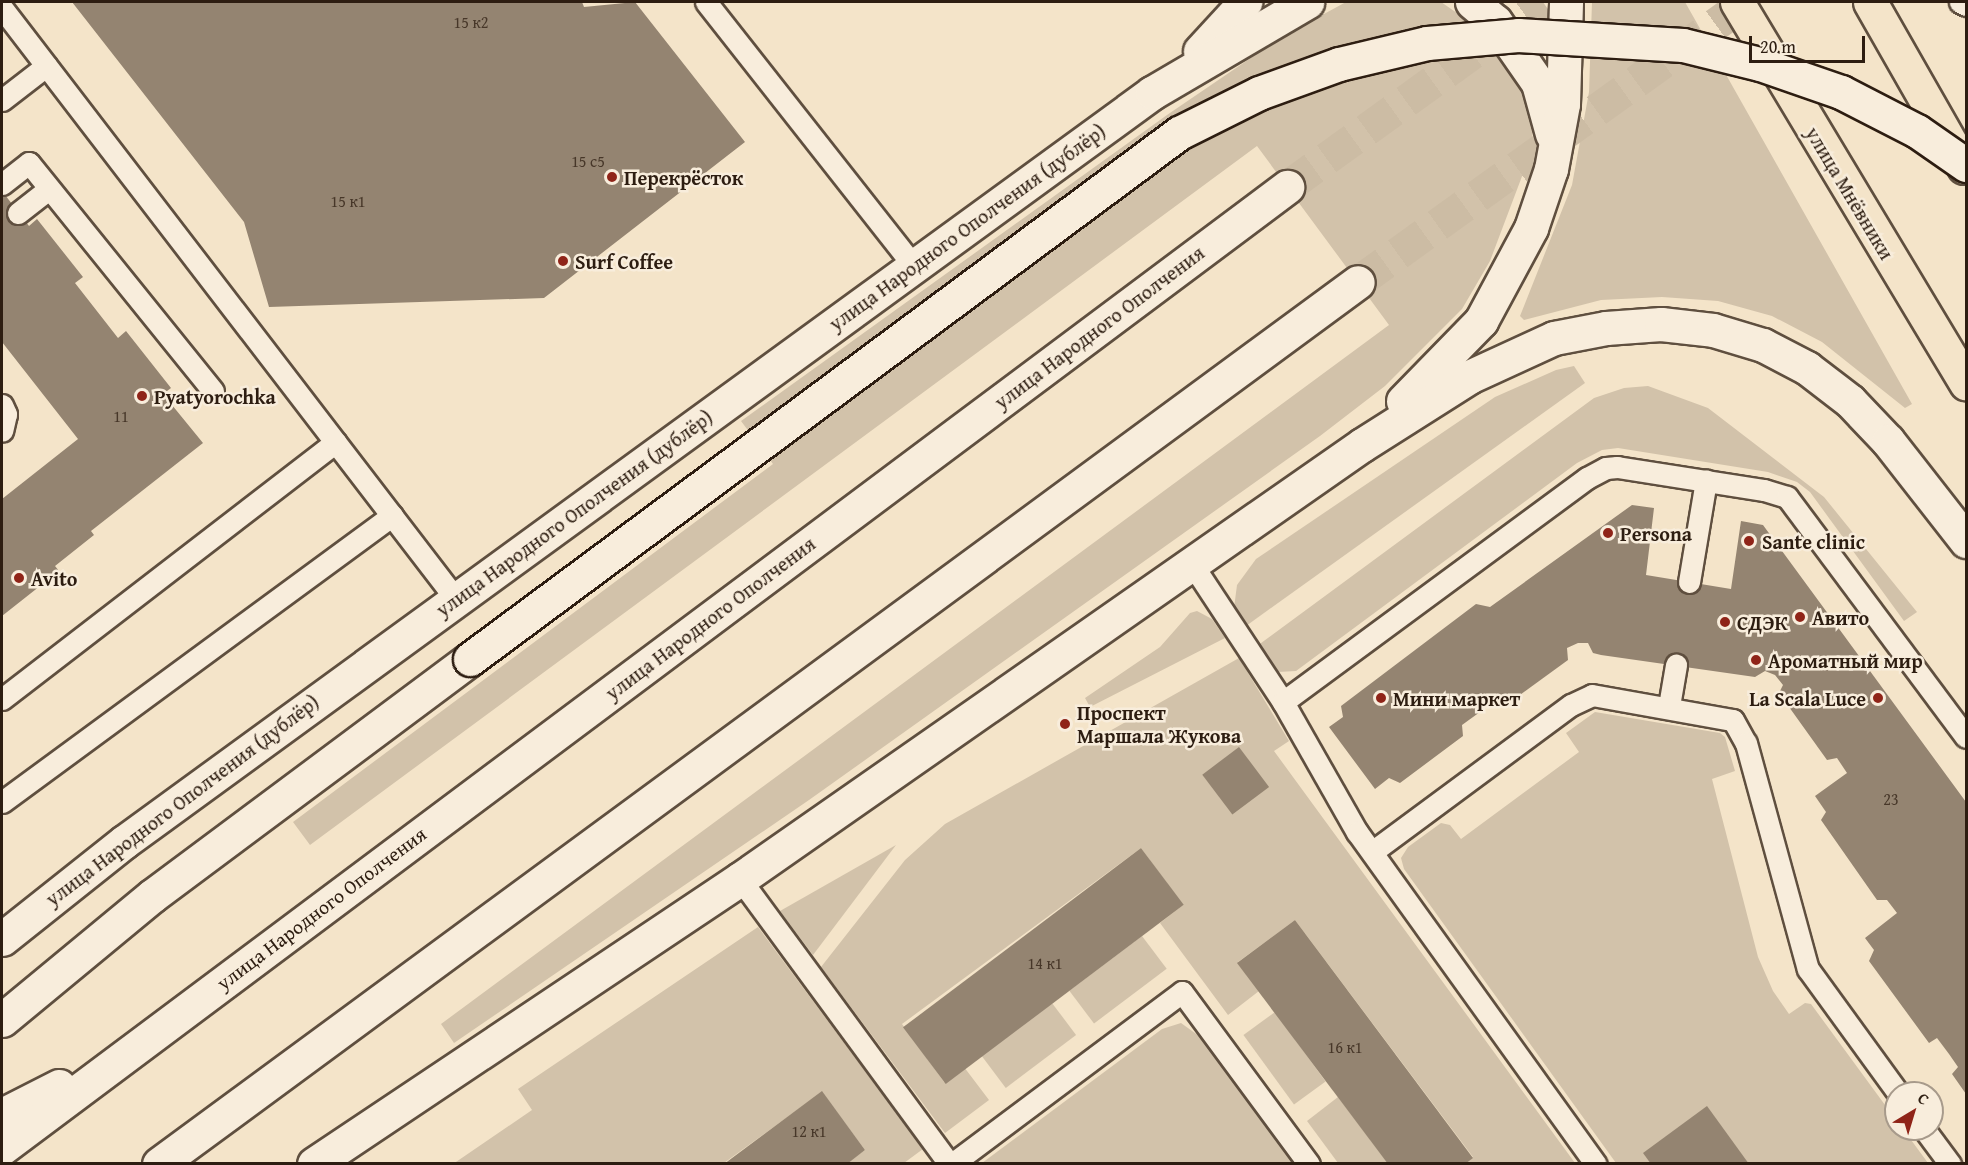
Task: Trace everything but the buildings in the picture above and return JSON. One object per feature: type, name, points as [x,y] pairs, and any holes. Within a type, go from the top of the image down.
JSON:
[{"type":"main road","points":[[1152,93],[1191,60],[1245,2]]},
{"type":"main road","points":[[1152,93],[1307,2]]},
{"type":"main road","points":[[1472,2],[1495,21],[1538,83],[1553,142],[1551,169]]},
{"type":"main road","points":[[1296,490],[1400,405],[1481,321],[1518,259],[1551,169],[1563,104],[1566,2]]},
{"type":"main road","name":"улица Мнёвники","points":[[1737,2],[1966,383]]},
{"type":"main road","points":[[1870,2],[1966,172]]},
{"type":"main road","points":[[2,1020],[152,896],[1179,133],[1259,93],[1339,64],[1427,43],[1518,35],[1683,45],[1760,64],[1841,92],[1917,131],[1966,165]]},
{"type":"main road","name":"улица Народного Ополчения (дублёр)","points":[[2,939],[124,842],[455,598],[1152,93]]},
{"type":"main road","name":"улица Народного Ополчения","points":[[133,1048],[1287,187]]},
{"type":"main road","points":[[159,1164],[1358,282]]},
{"type":"main road","points":[[314,1164],[740,879],[1296,490],[1434,398],[1511,355],[1554,338],[1606,328],[1661,324],[1713,330],[1762,345],[1807,368],[1850,401],[1888,441],[1966,542]]},
{"type":"main road","points":[[2,1115],[133,1048]]},
{"type":"main road","points":[[2,1148],[133,1048]]},
{"type":"main road","points":[[188,1164],[269,1082]]},
{"type":"lane","points":[[706,2],[914,266]]},
{"type":"lane","points":[[1960,2],[1966,5]]},
{"type":"lane","points":[[2,8],[455,598]]},
{"type":"lane","points":[[2,100],[46,66]]},
{"type":"lane","points":[[2,184],[28,163],[213,391]]},
{"type":"lane","points":[[18,213],[49,189]]},
{"type":"lane","points":[[2,405],[6,414],[2,431]]},
{"type":"lane","points":[[2,699],[336,442]]},
{"type":"lane","points":[[1283,702],[1597,472],[1617,467],[1776,493],[1796,505],[1966,737]]},
{"type":"lane","points":[[1689,582],[1706,480]]},
{"type":"lane","points":[[2,802],[392,515]]},
{"type":"lane","points":[[1192,564],[1283,702],[1371,852],[1596,1164]]},
{"type":"lane","points":[[1669,706],[1676,666]]},
{"type":"lane","points":[[1371,852],[1582,699],[1603,695],[1725,716],[1744,734],[1808,969],[1889,1081]]},
{"type":"lane","points":[[740,879],[951,1164],[1182,992],[1309,1164]]},
{"type":"lane","points":[[1933,1141],[1950,1164]]},
{"type":"shaded area","points":[[1346,2],[1441,2],[1483,31],[1527,91],[1535,122],[1527,163],[1490,261],[1462,309],[1385,386],[1320,436],[809,800],[454,1043],[441,1024],[1389,325],[1257,146],[310,845],[293,822],[773,464],[741,421],[1167,115],[1280,38]]},
{"type":"shaded area","points":[[1592,2],[1685,2],[1912,404],[1905,408],[1822,342],[1772,316],[1718,301],[1662,297],[1601,300],[1524,320],[1520,316],[1572,185],[1589,92]]},
{"type":"shaded area","points":[[1574,366],[1585,383],[1246,626],[1234,608],[1237,585],[1256,559],[1495,397],[1556,370]]},
{"type":"shaded area","points":[[1648,386],[1708,408],[1824,497],[1917,612],[1904,621],[1810,492],[1797,482],[1768,472],[1618,448],[1602,450],[1577,463],[1296,671],[1278,672],[1257,646],[1594,398],[1624,388]]},
{"type":"shaded area","points":[[1197,611],[1212,619],[1225,638],[1090,707],[1085,698],[1160,647],[1190,613]]},
{"type":"shaded area","points":[[1239,658],[1289,741],[1274,751],[1575,1163],[1465,1163],[1473,1157],[1295,920],[1238,962],[1259,991],[1228,1015],[1160,923],[1183,905],[1141,848],[902,1024],[944,1082],[964,1067],[989,1100],[945,1133],[821,967],[905,860],[945,824]]},
{"type":"shaded area","points":[[1595,712],[1720,733],[1725,737],[1735,771],[1712,779],[1758,957],[1773,991],[1789,1014],[1805,1003],[1811,1004],[1884,1104],[1884,1141],[1912,1141],[1928,1163],[1616,1163],[1404,869],[1401,858],[1408,847],[1441,823],[1450,825],[1461,839],[1579,752],[1566,733]]},
{"type":"shaded area","points":[[896,845],[813,955],[780,911]]},
{"type":"shaded area","points":[[758,927],[923,1149],[904,1163],[847,1163],[865,1150],[822,1092],[724,1163],[453,1164],[532,1110],[518,1089]]},
{"type":"shaded area","points":[[1142,936],[1167,969],[1094,1024],[1069,991]]},
{"type":"shaded area","points":[[1052,1003],[1076,1035],[1006,1088],[982,1056]]},
{"type":"shaded area","points":[[1275,1012],[1326,1082],[1294,1104],[1243,1035]]},
{"type":"shaded area","points":[[1181,1023],[1199,1036],[1293,1163],[982,1163],[1162,1029]]},
{"type":"shaded area","points":[[1338,1097],[1388,1163],[1338,1163],[1307,1121]]},
{"type":"tunnel","points":[[1287,187],[1543,2]]},
{"type":"tunnel","points":[[1358,282],[1746,2]]},
{"type":"place","name":"Перекрёсток","points":[[612,177]]},
{"type":"place","name":"Surf Coffee","points":[[563,261]]},
{"type":"place","name":"Pyatyorochka","points":[[142,396]]},
{"type":"place","name":"Persona","points":[[1608,533]]},
{"type":"place","name":"Sante clinic","points":[[1749,541]]},
{"type":"place","name":"Avito","points":[[19,578]]},
{"type":"place","name":"Авито","points":[[1800,617]]},
{"type":"place","name":"СДЭК","points":[[1725,622]]},
{"type":"place","name":"Ароматный мир","points":[[1756,660]]},
{"type":"place","name":"Мини маркет","points":[[1381,698]]},
{"type":"place","name":"La Scala Luce","points":[[1878,698]]},
{"type":"place","name":"Проспект Маршала Жукова","points":[[1065,724]]}]
